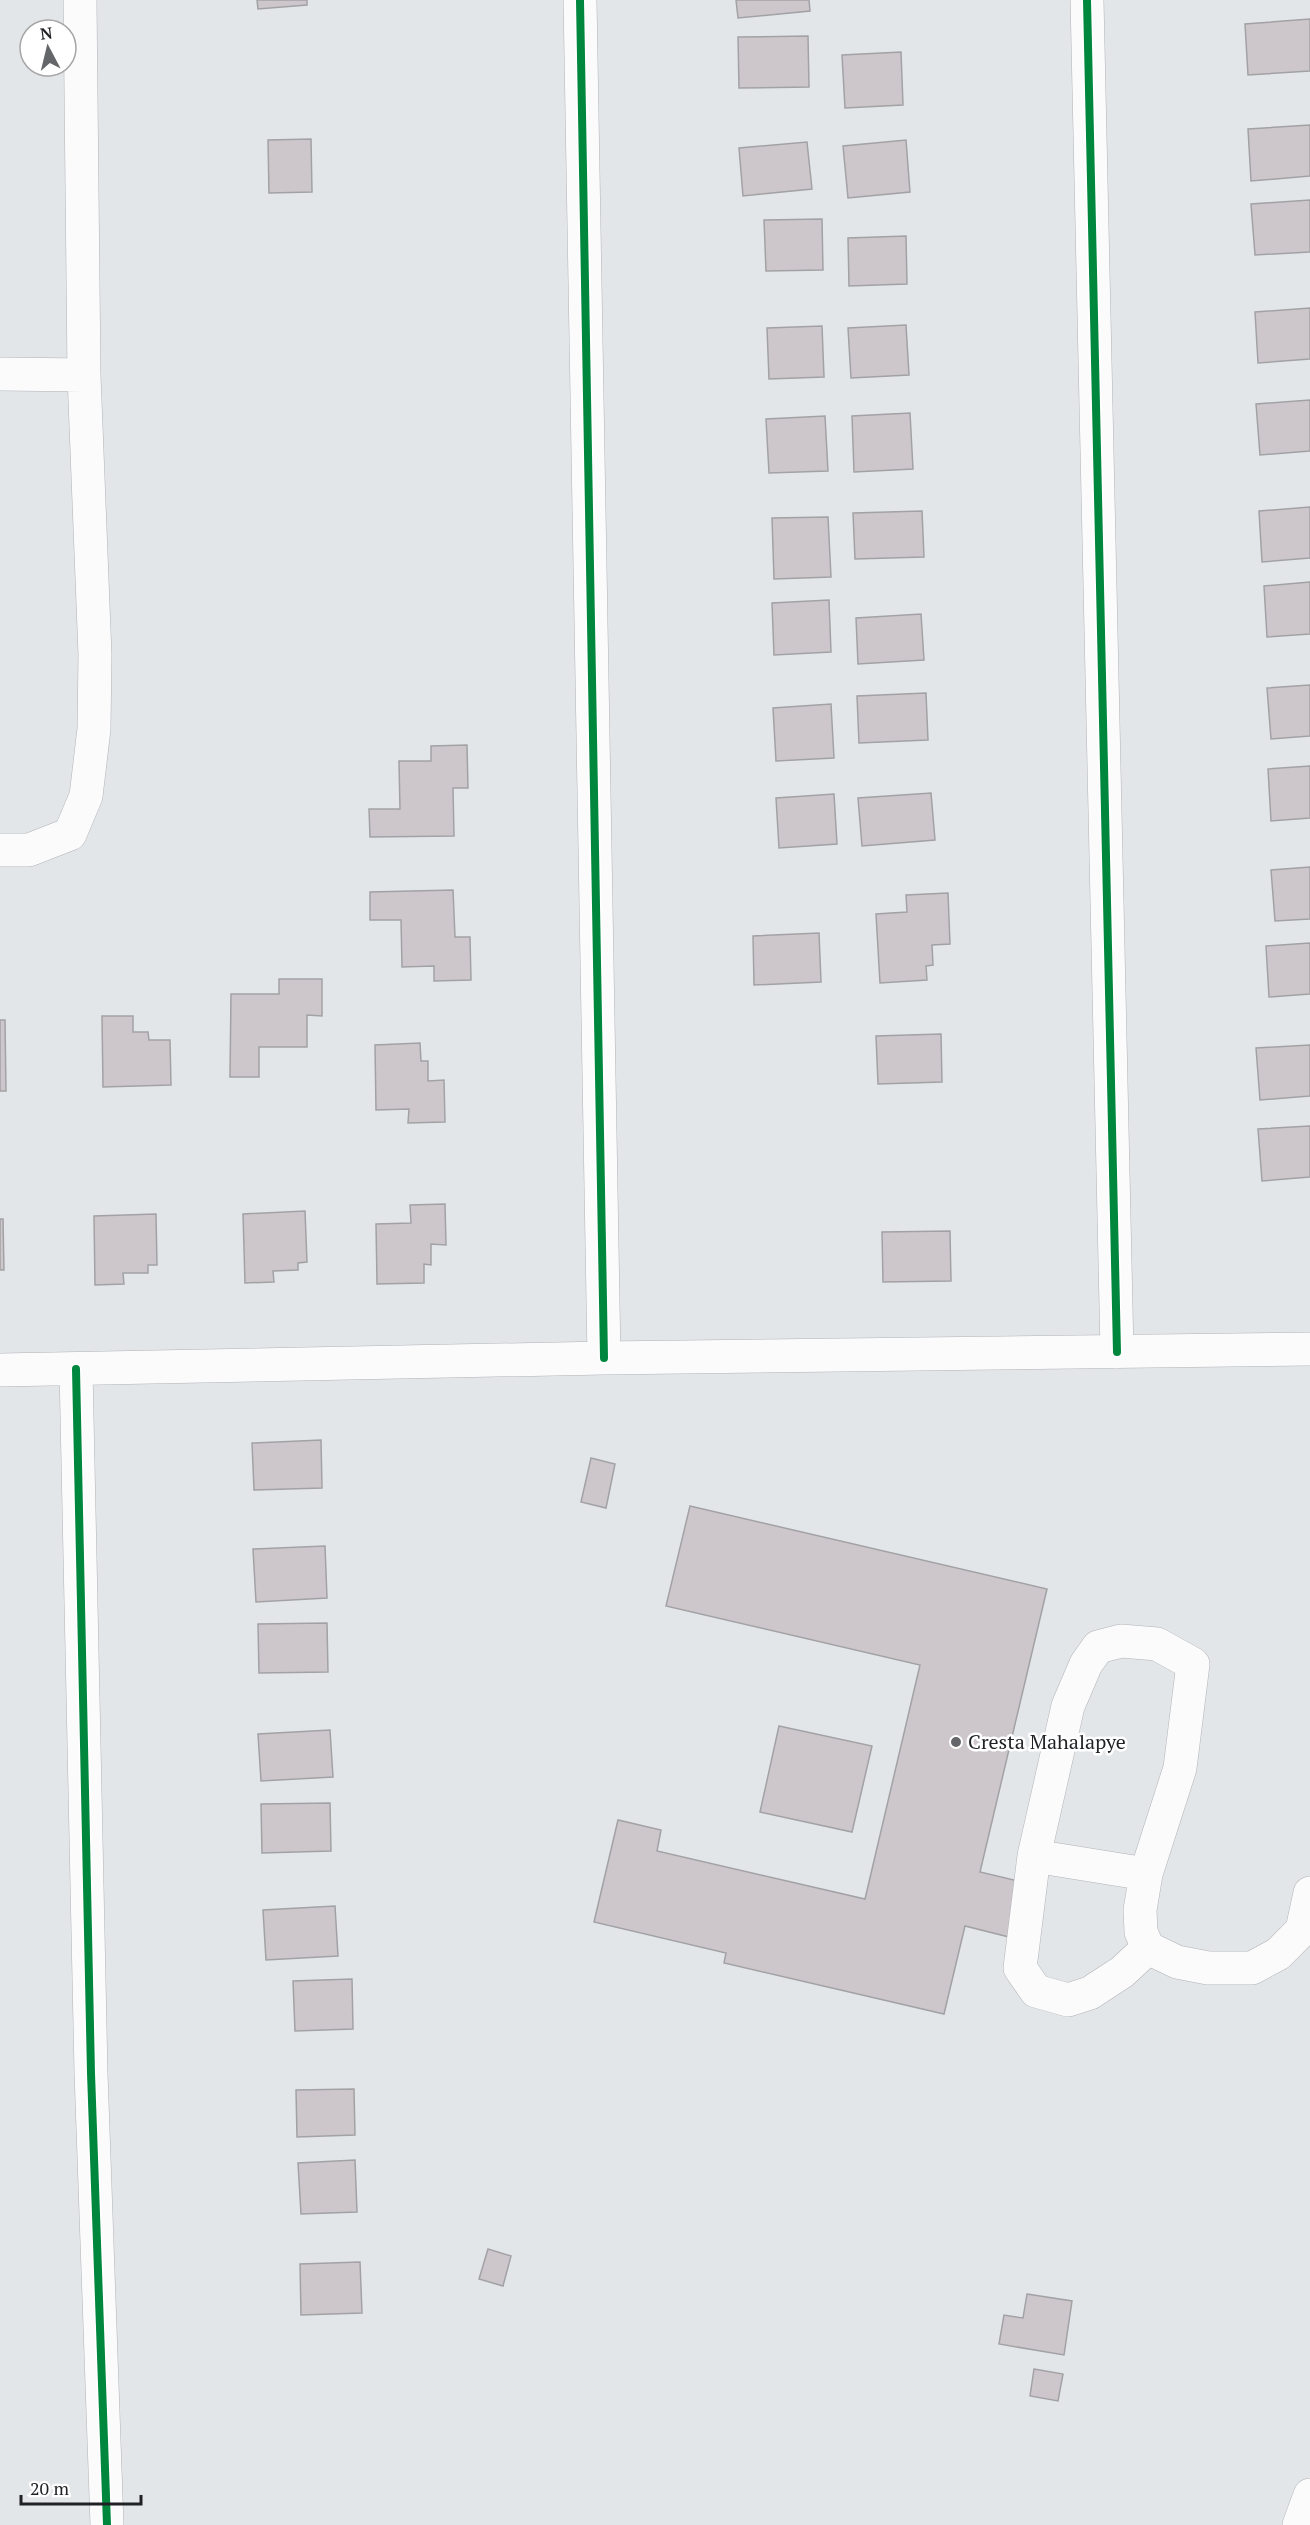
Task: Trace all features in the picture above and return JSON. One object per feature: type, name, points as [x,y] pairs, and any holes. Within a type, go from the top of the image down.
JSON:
[{"type":"main road","points":[[0,850],[29,850],[70,834],[86,796],[94,729],[95,655],[84,375],[80,0]]},
{"type":"main road","points":[[580,0],[604,1358]]},
{"type":"main road","points":[[1087,0],[1117,1352]]},
{"type":"main road","points":[[0,374],[84,375]]},
{"type":"main road","points":[[0,1370],[604,1358],[1310,1349]]},
{"type":"main road","points":[[76,1369],[91,2073],[107,2525]]},
{"type":"main road","points":[[1148,1948],[1122,1972],[1090,1993],[1068,2000],[1036,1991],[1020,1968],[1034,1856],[1068,1706],[1086,1664],[1098,1647],[1121,1641],[1157,1644],[1193,1664],[1180,1768],[1146,1874],[1140,1910],[1141,1932],[1148,1948],[1178,1962],[1208,1968],[1252,1968],[1278,1954],[1302,1930],[1310,1893]]},
{"type":"main road","points":[[1034,1856],[1146,1874]]},
{"type":"main road","points":[[1299,2525],[1310,2495]]},
{"type":"building","points":[[257,0],[307,0],[307,5],[258,9]]},
{"type":"building","points":[[736,0],[809,0],[810,11],[738,18]]},
{"type":"building","points":[[1310,19],[1310,71],[1248,75],[1245,24]]},
{"type":"building","points":[[808,36],[809,87],[739,88],[738,37]]},
{"type":"building","points":[[901,52],[903,105],[845,108],[842,55]]},
{"type":"building","points":[[1310,125],[1310,176],[1251,181],[1248,129]]},
{"type":"building","points":[[311,139],[312,192],[269,193],[268,140]]},
{"type":"building","points":[[906,140],[910,192],[848,198],[843,146]]},
{"type":"building","points":[[807,142],[812,189],[743,196],[739,148]]},
{"type":"building","points":[[1310,200],[1310,252],[1255,255],[1251,204]]},
{"type":"building","points":[[822,219],[823,270],[766,271],[764,220]]},
{"type":"building","points":[[906,236],[907,284],[849,286],[848,238]]},
{"type":"building","points":[[1310,308],[1310,359],[1258,363],[1255,312]]},
{"type":"building","points":[[906,325],[909,375],[851,378],[848,328]]},
{"type":"building","points":[[822,326],[824,377],[769,379],[767,328]]},
{"type":"building","points":[[1310,400],[1310,451],[1260,455],[1256,404]]},
{"type":"building","points":[[910,413],[913,469],[854,472],[852,416]]},
{"type":"building","points":[[825,416],[828,471],[769,473],[766,419]]},
{"type":"building","points":[[1310,507],[1310,558],[1262,562],[1259,511]]},
{"type":"building","points":[[922,511],[924,557],[855,559],[853,513]]},
{"type":"building","points":[[828,517],[831,577],[774,579],[772,518]]},
{"type":"building","points":[[1310,582],[1310,634],[1267,637],[1264,586]]},
{"type":"building","points":[[829,600],[831,652],[774,655],[772,603]]},
{"type":"building","points":[[921,614],[924,660],[858,664],[856,618]]},
{"type":"building","points":[[1310,685],[1310,736],[1271,739],[1267,688]]},
{"type":"building","points":[[926,693],[928,740],[859,743],[857,696]]},
{"type":"building","points":[[831,704],[834,758],[776,761],[773,708]]},
{"type":"building","points":[[467,745],[468,788],[453,788],[454,836],[370,837],[369,809],[400,809],[399,761],[431,761],[431,746]]},
{"type":"building","points":[[1310,766],[1310,818],[1271,821],[1268,769]]},
{"type":"building","points":[[931,793],[935,840],[862,846],[858,798]]},
{"type":"building","points":[[834,794],[837,844],[779,848],[776,798]]},
{"type":"building","points":[[1310,867],[1310,919],[1275,921],[1271,870]]},
{"type":"building","points":[[453,890],[455,937],[470,937],[471,980],[434,981],[434,966],[402,967],[401,920],[370,920],[370,892]]},
{"type":"building","points":[[948,893],[950,944],[932,945],[933,965],[926,966],[927,980],[880,983],[876,914],[907,912],[906,895]]},
{"type":"building","points":[[819,933],[821,982],[754,985],[753,936]]},
{"type":"building","points":[[1310,943],[1310,994],[1269,997],[1266,946]]},
{"type":"building","points":[[279,979],[322,979],[322,1016],[307,1015],[307,1047],[259,1047],[259,1077],[230,1077],[231,994],[279,994]]},
{"type":"building","points":[[102,1016],[133,1016],[133,1032],[148,1032],[149,1040],[170,1040],[171,1085],[103,1087]]},
{"type":"building","points":[[0,1020],[5,1020],[6,1091],[0,1091]]},
{"type":"building","points":[[941,1034],[942,1082],[878,1084],[876,1036]]},
{"type":"building","points":[[420,1043],[421,1061],[428,1061],[428,1081],[444,1080],[445,1122],[408,1123],[409,1109],[376,1110],[375,1045]]},
{"type":"building","points":[[1310,1045],[1310,1096],[1260,1100],[1256,1048]]},
{"type":"building","points":[[1310,1126],[1310,1177],[1262,1181],[1258,1129]]},
{"type":"building","points":[[445,1204],[446,1245],[431,1244],[431,1265],[424,1264],[424,1283],[377,1284],[376,1224],[411,1223],[410,1205]]},
{"type":"building","points":[[305,1211],[307,1262],[298,1263],[298,1270],[273,1271],[274,1282],[245,1283],[243,1214]]},
{"type":"building","points":[[156,1214],[157,1265],[148,1265],[148,1273],[123,1273],[124,1284],[95,1285],[94,1216]]},
{"type":"building","points":[[0,1219],[3,1219],[4,1270],[0,1270]]},
{"type":"building","points":[[950,1231],[951,1281],[883,1282],[882,1232]]},
{"type":"building","points":[[321,1440],[322,1488],[254,1490],[252,1443]]},
{"type":"building","points":[[591,1458],[615,1464],[606,1508],[581,1502]]},
{"type":"building","name":"Cresta Mahalapye","points":[[690,1506],[1047,1589],[980,1872],[1022,1882],[1009,1937],[965,1926],[944,2014],[724,1963],[726,1953],[594,1922],[618,1820],[661,1830],[657,1851],[865,1899],[920,1665],[666,1606]]},
{"type":"building","points":[[325,1546],[327,1598],[256,1602],[253,1549]]},
{"type":"building","points":[[327,1623],[328,1672],[259,1673],[258,1624]]},
{"type":"building","points":[[779,1726],[872,1746],[852,1832],[760,1812]]},
{"type":"building","points":[[330,1730],[333,1777],[261,1781],[258,1734]]},
{"type":"building","points":[[330,1803],[331,1851],[262,1853],[261,1804]]},
{"type":"building","points":[[335,1906],[338,1956],[266,1960],[263,1910]]},
{"type":"building","points":[[352,1979],[353,2029],[295,2031],[293,1981]]},
{"type":"building","points":[[354,2089],[355,2135],[297,2137],[296,2090]]},
{"type":"building","points":[[355,2160],[357,2212],[301,2214],[298,2163]]},
{"type":"building","points":[[488,2249],[511,2256],[503,2286],[479,2279]]},
{"type":"building","points":[[360,2262],[362,2313],[301,2315],[300,2264]]},
{"type":"building","points":[[1027,2294],[1072,2301],[1064,2355],[999,2344],[1004,2315],[1023,2318]]},
{"type":"building","points":[[1034,2369],[1063,2374],[1058,2401],[1030,2396]]},
{"type":"cycle path","points":[[580,0],[604,1358]]},
{"type":"cycle path","points":[[1087,0],[1117,1352]]},
{"type":"cycle path","points":[[76,1369],[91,2073],[107,2525]]},
{"type":"place","name":"Cresta Mahalapye","points":[[956,1742]]}]
